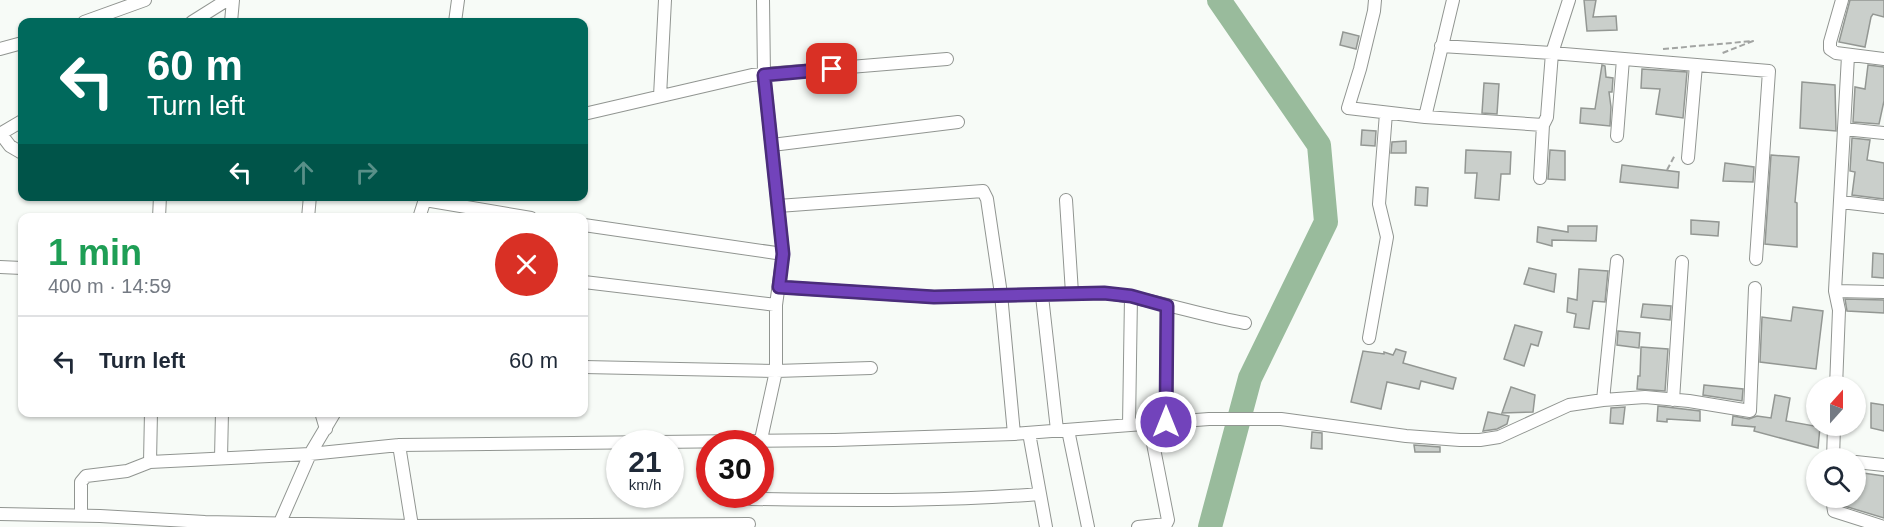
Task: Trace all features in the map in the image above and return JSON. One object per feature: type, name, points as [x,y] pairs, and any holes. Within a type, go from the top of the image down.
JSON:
[{"type":"street","points":[[95,18],[145,0]]},
{"type":"street","points":[[198,18],[227,0]]},
{"type":"street","points":[[231,18],[233,0]]},
{"type":"street","points":[[456,18],[458,0]]},
{"type":"street","points":[[660,96],[665,0]]},
{"type":"street","points":[[762,0],[764,75],[783,254],[776,305],[776,370],[763,430]]},
{"type":"street","points":[[1375,0],[1360,69],[1348,108],[1425,117],[1543,125]]},
{"type":"street","points":[[1425,117],[1453,0]]},
{"type":"street","points":[[1540,178],[1543,125],[1547,117],[1552,53],[1569,0]]},
{"type":"street","points":[[1842,0],[1830,49],[1848,56],[1884,59]]},
{"type":"street","points":[[0,49],[18,44]]},
{"type":"street","points":[[1441,46],[1769,71],[1755,259]]},
{"type":"street","points":[[1836,376],[1839,310],[1835,291],[1848,56]]},
{"type":"street","points":[[588,113],[752,75],[947,59]]},
{"type":"street","points":[[1617,136],[1623,59]]},
{"type":"street","points":[[1688,158],[1696,65]]},
{"type":"street","points":[[1370,339],[1387,237],[1379,204],[1386,113]]},
{"type":"street","points":[[772,145],[958,122]]},
{"type":"street","points":[[18,123],[0,134],[10,146],[18,151]]},
{"type":"street","points":[[1844,129],[1884,133]]},
{"type":"street","points":[[778,206],[983,191],[987,200],[1001,294],[1014,434]]},
{"type":"street","points":[[1065,200],[1072,293]]},
{"type":"street","points":[[437,201],[483,213]]},
{"type":"street","points":[[1841,202],[1884,207]]},
{"type":"street","points":[[588,226],[783,254]]},
{"type":"street","points":[[1603,400],[1617,261]]},
{"type":"street","points":[[1673,400],[1682,262]]},
{"type":"street","points":[[0,267],[18,268]]},
{"type":"street","points":[[588,282],[776,305]]},
{"type":"street","points":[[779,287],[934,297],[1001,294],[1042,296],[1072,293],[1131,296],[1245,323]]},
{"type":"street","points":[[774,443],[1014,434],[1209,419],[1281,419],[1460,441],[1499,437],[1569,405],[1603,400],[1645,398],[1673,400],[1750,411],[1755,288]]},
{"type":"street","points":[[1835,291],[1884,292]]},
{"type":"street","points":[[1042,296],[1063,430],[1088,527]]},
{"type":"street","points":[[1129,425],[1131,296]]},
{"type":"street","points":[[1166,422],[1167,306]]},
{"type":"street","points":[[588,367],[776,370],[871,368]]},
{"type":"street","points":[[150,462],[151,417]]},
{"type":"street","points":[[221,458],[222,417]]},
{"type":"street","points":[[322,417],[326,429]]},
{"type":"street","points":[[279,525],[310,454],[332,417]]},
{"type":"street","points":[[1138,527],[1166,524],[1168,520],[1149,423]]},
{"type":"street","points":[[1029,433],[1046,527]]},
{"type":"street","points":[[81,515],[81,482],[86,476],[127,471],[150,462],[310,454],[399,445],[696,443]]},
{"type":"street","points":[[399,445],[412,526]]},
{"type":"street","points":[[1866,463],[1884,465]]},
{"type":"street","points":[[774,498],[904,501],[1039,494]]},
{"type":"street","points":[[0,514],[81,515],[279,525],[749,526],[750,508]]},
{"type":"street","points":[[1834,508],[1834,511],[1884,526]]},
{"type":"path","points":[[1659,49],[1753,41],[1713,57]]},
{"type":"building","points":[[1584,0],[1596,0],[1593,17],[1616,16],[1617,30],[1587,31]]},
{"type":"building","points":[[1850,0],[1884,0],[1884,17],[1873,14],[1871,17],[1865,47],[1839,42]]},
{"type":"building","points":[[1343,32],[1359,36],[1356,49],[1340,45]]},
{"type":"building","points":[[1602,65],[1605,66],[1606,77],[1613,78],[1612,92],[1609,92],[1610,126],[1580,123],[1581,108],[1595,109]]},
{"type":"building","points":[[1868,65],[1884,67],[1884,101],[1879,124],[1853,122],[1855,87],[1865,89]]},
{"type":"building","points":[[1642,69],[1687,72],[1683,118],[1656,114],[1660,89],[1641,88]]},
{"type":"building","points":[[1802,82],[1835,85],[1836,131],[1800,128]]},
{"type":"building","points":[[1484,83],[1499,84],[1497,114],[1482,113]]},
{"type":"building","points":[[1362,130],[1376,131],[1375,146],[1361,145]]},
{"type":"building","points":[[1852,138],[1870,140],[1867,160],[1884,163],[1884,199],[1852,195],[1855,172],[1850,171]]},
{"type":"building","points":[[1406,141],[1406,153],[1391,153],[1392,142]]},
{"type":"building","points":[[1466,150],[1511,152],[1510,174],[1501,174],[1499,200],[1475,198],[1477,173],[1465,173]]},
{"type":"building","points":[[1550,150],[1565,151],[1565,180],[1548,179]]},
{"type":"building","points":[[1771,155],[1799,157],[1795,202],[1797,203],[1797,247],[1765,244]]},
{"type":"building","points":[[1725,163],[1754,167],[1753,182],[1723,181]]},
{"type":"building","points":[[1622,165],[1679,172],[1678,188],[1620,182]]},
{"type":"building","points":[[1416,187],[1428,188],[1427,206],[1415,205]]},
{"type":"building","points":[[1691,220],[1719,222],[1718,236],[1691,234]]},
{"type":"building","points":[[1568,226],[1597,226],[1596,241],[1552,240],[1552,246],[1537,242],[1538,227],[1568,232]]},
{"type":"building","points":[[1873,253],[1884,254],[1884,278],[1872,277]]},
{"type":"building","points":[[1529,268],[1556,274],[1554,292],[1524,284]]},
{"type":"building","points":[[1579,269],[1608,271],[1605,302],[1593,301],[1589,329],[1574,327],[1576,314],[1567,312],[1568,298],[1577,300]]},
{"type":"building","points":[[1845,299],[1884,300],[1884,313],[1847,311]]},
{"type":"building","points":[[1643,304],[1671,306],[1670,320],[1641,317]]},
{"type":"building","points":[[1793,307],[1823,311],[1816,369],[1760,362],[1762,317],[1791,321]]},
{"type":"building","points":[[1515,325],[1542,332],[1538,346],[1531,344],[1524,366],[1504,359]]},
{"type":"building","points":[[1618,331],[1640,333],[1639,348],[1617,345]]},
{"type":"building","points":[[1641,347],[1668,349],[1665,391],[1637,389]]},
{"type":"building","points":[[1396,349],[1406,352],[1403,363],[1456,378],[1453,389],[1421,381],[1419,389],[1387,382],[1381,409],[1351,402],[1363,351],[1393,355]]},
{"type":"building","points":[[1704,385],[1743,389],[1742,401],[1703,395]]},
{"type":"building","points":[[1511,387],[1535,395],[1533,412],[1502,413]]},
{"type":"building","points":[[1775,395],[1790,398],[1786,421],[1806,425],[1806,436],[1819,436],[1818,448],[1754,431],[1755,427],[1732,425],[1733,416],[1749,419],[1757,416],[1771,418]]},
{"type":"building","points":[[1871,403],[1884,405],[1884,431],[1871,428]]},
{"type":"building","points":[[1658,406],[1700,411],[1700,421],[1667,419],[1667,422],[1657,421]]},
{"type":"building","points":[[1625,407],[1623,424],[1610,423],[1611,408]]},
{"type":"building","points":[[1488,412],[1509,416],[1507,424],[1497,429],[1483,431]]},
{"type":"building","points":[[1312,432],[1322,433],[1322,449],[1311,448]]},
{"type":"building","points":[[1414,445],[1440,447],[1440,452],[1415,452]]},
{"type":"building","points":[[1866,473],[1884,476],[1884,518],[1851,508],[1866,508]]},
{"type":"waterway","points":[[1210,527],[1250,378],[1326,222],[1319,145],[1219,0]]},
{"type":"route","points":[[832,69],[764,75],[783,254],[779,287],[934,297],[1104,293],[1131,296],[1167,306],[1166,422]]}]
